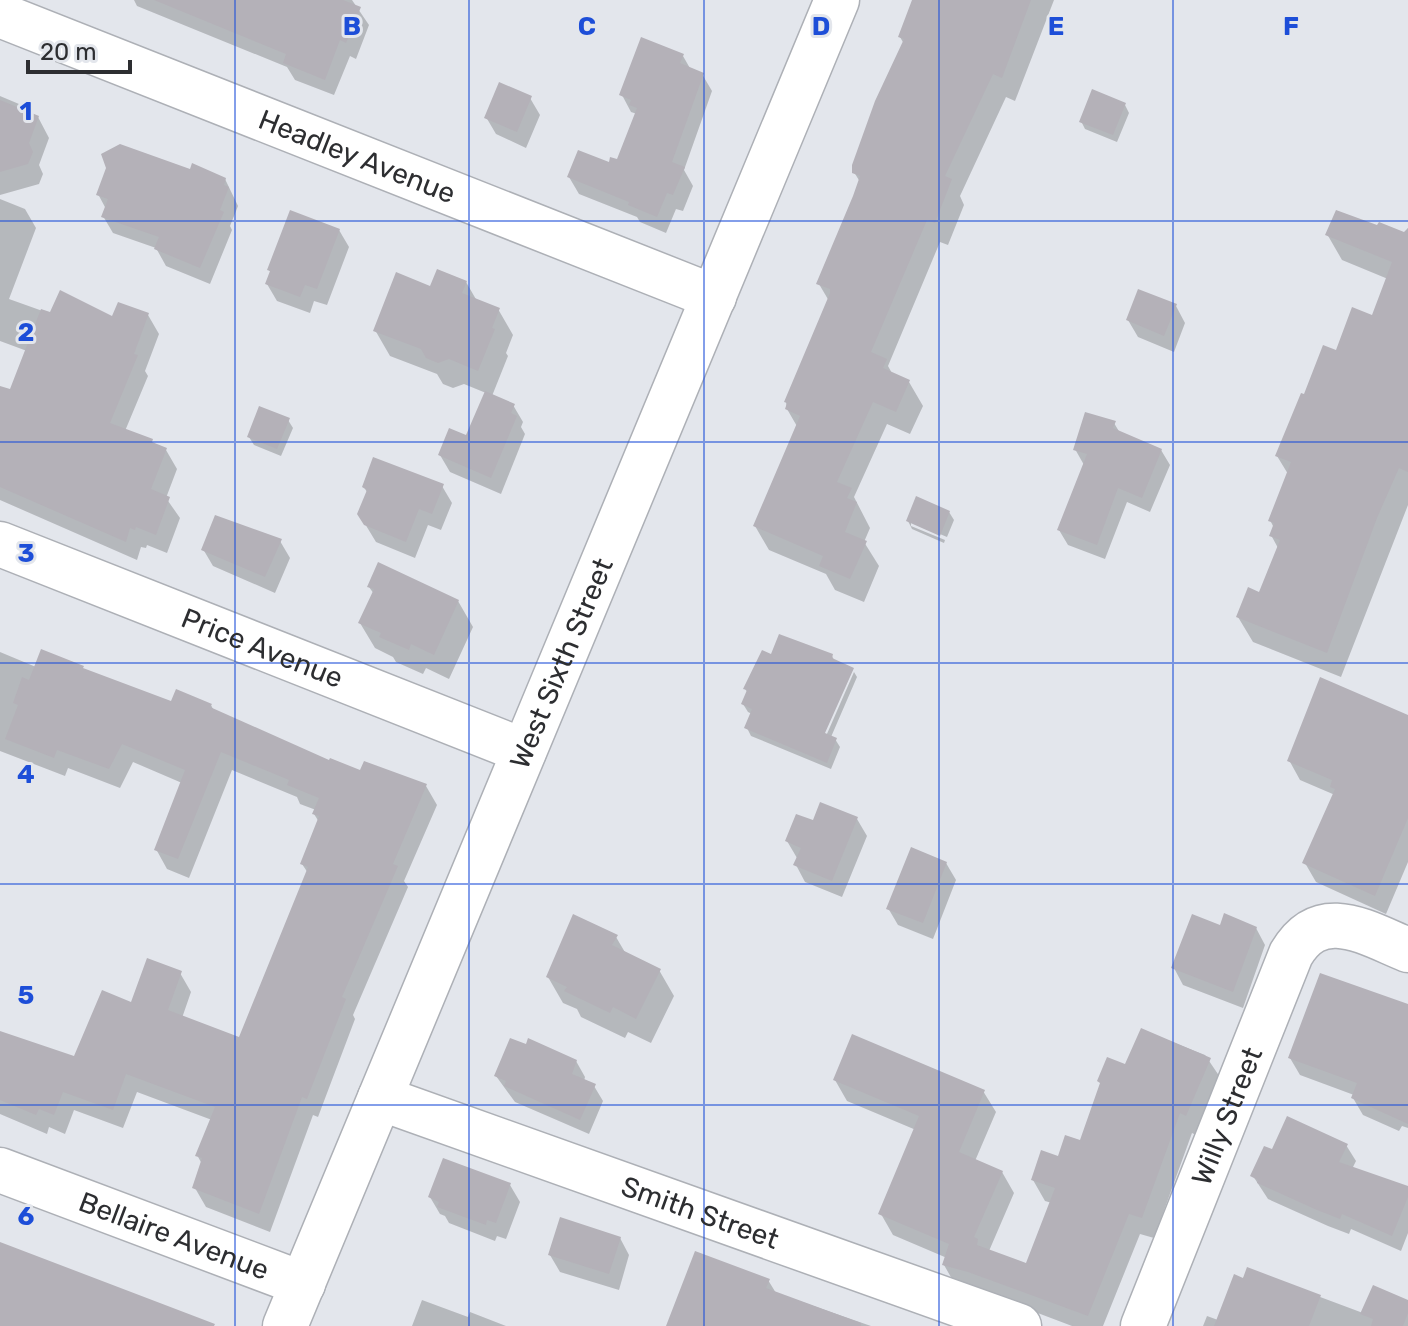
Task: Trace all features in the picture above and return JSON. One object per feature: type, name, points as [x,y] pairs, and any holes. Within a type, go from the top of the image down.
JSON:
[{"type":"street","name":"West Sixth Street","points":[[285,1326],[837,0]]},
{"type":"street","name":"Headley Avenue","points":[[0,15],[714,297]]},
{"type":"street","name":"Price Avenue","points":[[0,544],[524,751]]},
{"type":"street","name":"Willy Street","points":[[1143,1326],[1291,954],[1300,939],[1314,930],[1333,925],[1351,927],[1408,950]]},
{"type":"street","name":"Smith Street","points":[[380,1098],[1019,1326]]},
{"type":"street","name":"Bellaire Avenue","points":[[0,1170],[303,1284]]},
{"type":"building","points":[[154,0],[343,0],[361,7],[346,43],[340,40],[325,80],[283,63],[286,54]]},
{"type":"building","points":[[912,0],[1031,0],[1002,78],[993,74],[945,176],[952,179],[935,223],[927,220],[871,352],[887,359],[883,368],[910,380],[896,412],[873,402],[837,482],[852,488],[847,498],[857,502],[845,532],[867,541],[850,579],[819,566],[823,556],[753,526],[800,416],[785,409],[787,403],[784,402],[830,293],[830,289],[816,284],[860,176],[852,173],[852,165],[875,101],[904,39],[898,37]]},
{"type":"building","points":[[641,37],[684,54],[680,63],[704,73],[672,162],[685,167],[673,195],[667,193],[657,217],[567,177],[578,150],[609,162],[610,157],[617,159],[637,108],[629,105],[631,100],[619,95]]},
{"type":"building","points":[[499,82],[532,96],[517,132],[484,118]]},
{"type":"building","points":[[1092,89],[1126,103],[1113,135],[1079,122]]},
{"type":"building","points":[[0,100],[39,116],[29,143],[33,152],[28,164],[0,172]]},
{"type":"building","points":[[120,144],[190,169],[192,163],[226,178],[224,185],[229,187],[220,210],[224,212],[200,268],[154,249],[159,237],[101,217],[108,199],[96,195],[106,168],[101,154]]},
{"type":"building","points":[[290,210],[340,229],[317,289],[305,285],[300,297],[265,284],[270,271],[267,270]]},
{"type":"building","points":[[1336,210],[1404,232],[1408,228],[1408,472],[1399,468],[1327,653],[1236,617],[1248,587],[1259,592],[1280,540],[1269,536],[1274,523],[1268,521],[1291,462],[1275,456],[1301,393],[1304,394],[1323,345],[1336,350],[1352,307],[1372,315],[1392,262],[1325,235]]},
{"type":"building","points":[[437,269],[467,281],[462,293],[500,308],[478,371],[449,359],[438,363],[426,358],[421,349],[373,331],[396,272],[430,286]]},
{"type":"building","points":[[1138,289],[1177,304],[1164,336],[1126,320]]},
{"type":"building","points":[[60,290],[112,316],[118,302],[149,313],[134,354],[138,355],[110,423],[153,439],[152,442],[167,448],[151,489],[170,497],[156,535],[136,527],[135,530],[130,528],[126,542],[0,487],[0,386],[10,389],[41,309],[50,312]]},
{"type":"building","points":[[485,391],[515,404],[511,413],[517,416],[491,478],[438,455],[449,428],[466,435]]},
{"type":"building","points":[[259,406],[290,418],[277,449],[247,437]]},
{"type":"building","points":[[1085,412],[1116,421],[1113,428],[1162,449],[1142,498],[1118,488],[1097,545],[1057,530],[1087,454],[1073,450]]},
{"type":"building","points":[[373,457],[444,484],[432,514],[419,509],[406,542],[364,525],[357,514],[367,490],[362,487]]},
{"type":"building","points":[[916,496],[950,511],[940,536],[906,521]]},
{"type":"building","points":[[215,515],[282,539],[265,577],[201,550]]},
{"type":"building","points":[[378,562],[459,600],[434,655],[411,644],[409,650],[379,637],[381,633],[358,623],[374,589],[367,587]]},
{"type":"building","points":[[779,634],[833,654],[832,658],[854,668],[825,733],[837,738],[827,763],[744,728],[752,709],[741,704],[747,690],[743,689],[762,650],[771,654]]},
{"type":"building","points":[[41,649],[171,701],[176,689],[329,760],[360,770],[364,761],[427,784],[393,864],[398,866],[342,997],[346,999],[307,1099],[302,1097],[259,1214],[192,1188],[202,1158],[195,1156],[215,1107],[126,1074],[113,1110],[63,1092],[54,1115],[39,1109],[36,1115],[0,1100],[0,1031],[74,1056],[102,990],[131,1002],[147,958],[182,971],[168,1010],[239,1037],[308,867],[300,864],[319,816],[312,814],[319,798],[287,785],[289,780],[221,752],[178,859],[154,850],[185,770],[122,744],[109,769],[57,750],[54,758],[5,739],[18,705],[13,703],[22,677],[29,680]]},
{"type":"building","points":[[1320,677],[1408,715],[1408,818],[1375,896],[1302,863],[1335,789],[1330,787],[1332,780],[1287,761]]},
{"type":"building","points":[[820,802],[858,817],[832,881],[793,865],[801,848],[785,841],[796,814],[813,820]]},
{"type":"building","points":[[911,847],[947,862],[923,923],[886,909]]},
{"type":"building","points":[[1224,913],[1257,927],[1233,992],[1171,968],[1192,914],[1220,925]]},
{"type":"building","points":[[573,914],[618,935],[612,945],[661,969],[636,1019],[613,1007],[610,1013],[564,991],[567,987],[546,977]]},
{"type":"building","points":[[1320,973],[1408,1004],[1408,1124],[1351,1098],[1357,1083],[1288,1058]]},
{"type":"building","points":[[1141,1028],[1211,1058],[1186,1116],[1180,1113],[1142,1218],[1129,1214],[1088,1316],[942,1265],[949,1244],[878,1214],[919,1116],[833,1080],[852,1034],[985,1090],[959,1152],[1003,1171],[974,1237],[978,1239],[977,1245],[1026,1263],[1055,1188],[1031,1180],[1041,1150],[1058,1156],[1065,1135],[1080,1140],[1107,1057],[1125,1064]]},
{"type":"building","points":[[510,1038],[526,1044],[528,1038],[577,1060],[572,1074],[596,1084],[580,1120],[504,1086],[506,1081],[494,1076]]},
{"type":"building","points":[[1287,1116],[1348,1144],[1339,1162],[1408,1186],[1408,1197],[1392,1236],[1342,1214],[1340,1219],[1317,1210],[1257,1183],[1258,1180],[1250,1176],[1264,1146],[1272,1149]]},
{"type":"building","points":[[443,1158],[511,1183],[496,1223],[487,1220],[486,1225],[437,1207],[439,1202],[428,1197]]},
{"type":"building","points":[[560,1217],[621,1237],[609,1274],[548,1255]]},
{"type":"building","points":[[0,1242],[215,1324],[0,1326]]},
{"type":"building","points":[[695,1251],[770,1279],[766,1288],[861,1323],[861,1326],[666,1326]]},
{"type":"building","points":[[1247,1267],[1321,1295],[1309,1326],[1214,1326],[1234,1274],[1243,1278]]},
{"type":"building","points":[[1373,1285],[1408,1300],[1408,1313],[1403,1326],[1371,1326],[1373,1319],[1360,1314]]}]
